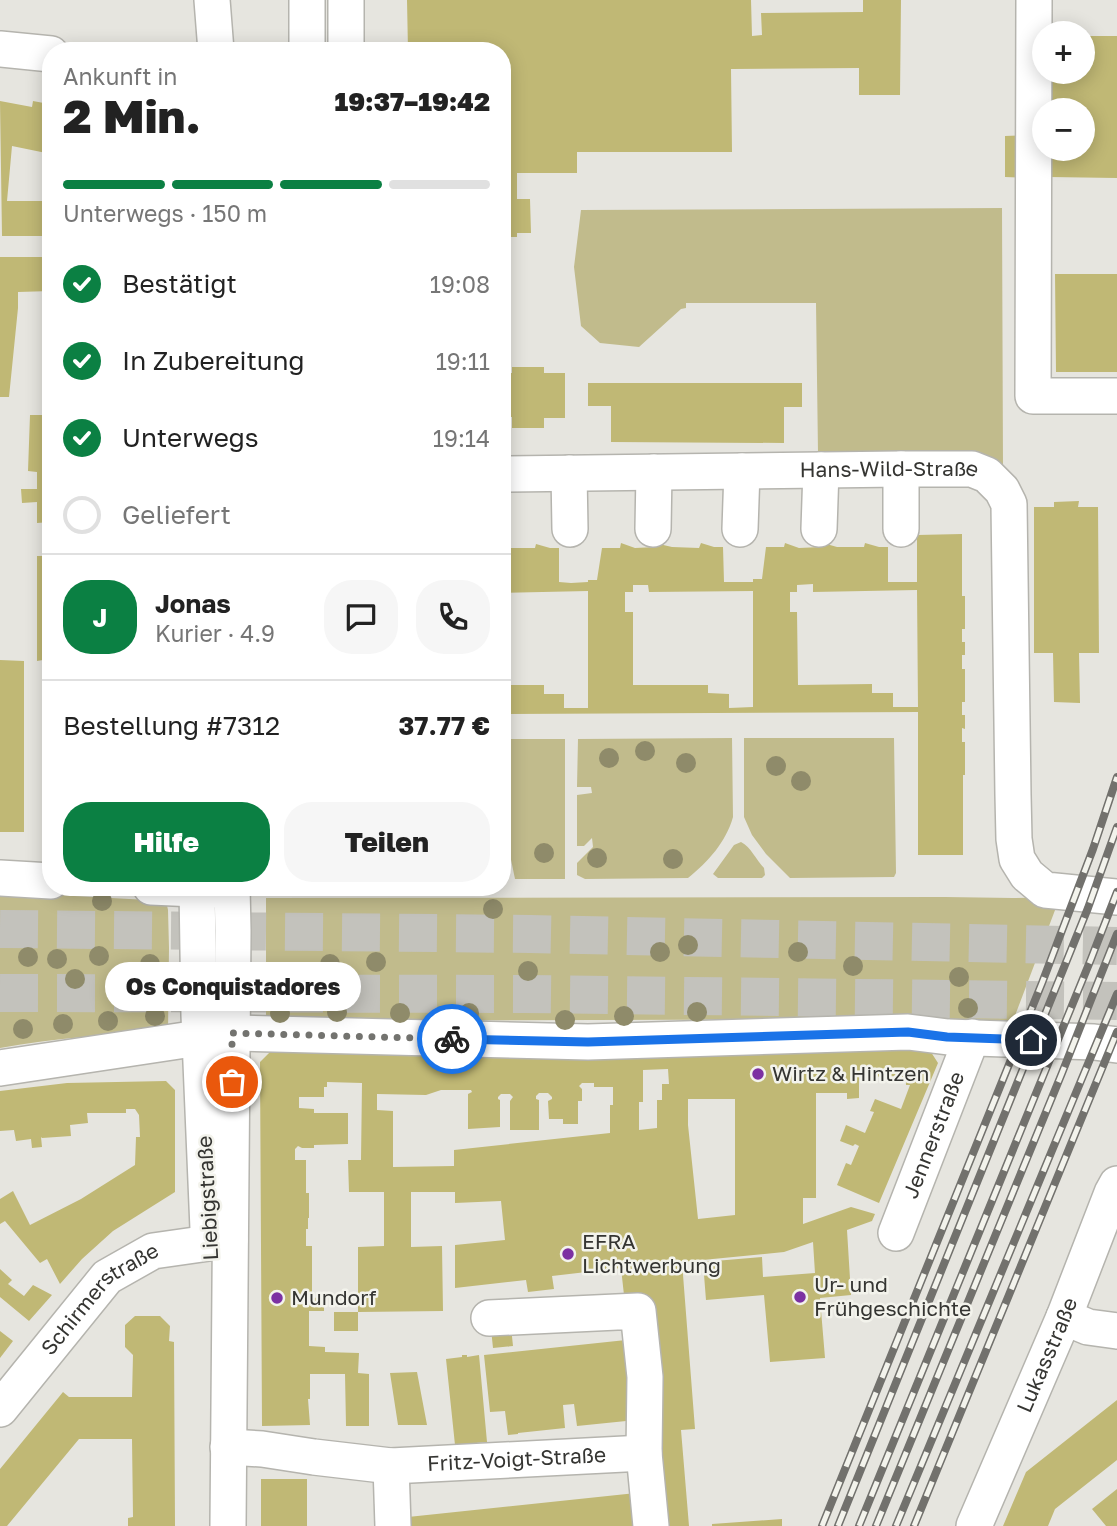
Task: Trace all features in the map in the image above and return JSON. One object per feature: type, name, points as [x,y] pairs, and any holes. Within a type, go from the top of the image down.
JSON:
[{"type":"street","points":[[212,0],[215,42]]},
{"type":"street","points":[[307,0],[307,42]]},
{"type":"street","points":[[346,0],[346,42]]},
{"type":"street","points":[[1034,0],[1033,396],[1117,396]]},
{"type":"street","points":[[0,49],[42,53]]},
{"type":"street","points":[[901,469],[901,529]]},
{"type":"street","name":"Hans-Wild-Straße","points":[[511,474],[972,469],[987,475],[1002,490],[1009,504],[1013,795],[1017,859],[1027,874],[1045,890],[1117,897]]},
{"type":"street","points":[[819,529],[821,470]]},
{"type":"street","points":[[740,529],[741,471]]},
{"type":"street","points":[[653,529],[654,472]]},
{"type":"street","points":[[569,473],[570,529]]},
{"type":"street","points":[[0,878],[42,880]]},
{"type":"street","name":"Liebigstraße","points":[[198,896],[216,1036],[219,1241],[227,1382],[228,1526]]},
{"type":"street","name":"Liebigstraße","points":[[216,1036],[231,896]]},
{"type":"street","points":[[0,1068],[216,1036],[588,1042],[908,1032],[947,1037],[1117,1045]]},
{"type":"street","name":"Jennerstraße","points":[[896,1233],[972,1037]]},
{"type":"street","name":"Lukasstraße","points":[[974,1526],[1064,1317],[1117,1184]]},
{"type":"street","name":"Schirmerstraße","points":[[0,1409],[107,1278],[153,1251],[219,1241]]},
{"type":"street","points":[[489,1318],[638,1311],[645,1377],[644,1453],[651,1526]]},
{"type":"street","points":[[1064,1317],[1088,1327],[1117,1331]]},
{"type":"street","name":"Fritz-Voigt-Straße","points":[[228,1447],[391,1466],[644,1453]]},
{"type":"street","points":[[391,1466],[393,1526]]},
{"type":"shaded area","points":[[1002,208],[1003,466],[997,462],[818,453],[816,303],[686,303],[686,308],[681,309],[639,347],[600,343],[581,326],[574,267],[581,210]]},
{"type":"shaded area","points":[[732,738],[733,817],[721,843],[695,872],[688,878],[585,879],[577,875],[577,863],[593,847],[592,838],[584,846],[577,846],[577,795],[592,793],[591,787],[577,787],[578,739]]},
{"type":"shaded area","points":[[744,738],[894,738],[894,877],[790,878],[766,854],[752,835],[744,817]]},
{"type":"shaded area","points":[[511,739],[565,739],[565,879],[515,879],[511,860]]},
{"type":"shaded area","points":[[741,842],[764,868],[765,875],[762,878],[718,878],[713,874],[734,845]]},
{"type":"shaded area","points":[[0,889],[42,896],[166,901],[169,948],[168,1032],[84,1037],[0,1048]]},
{"type":"shaded area","points":[[1060,897],[1013,1021],[266,1021],[266,898]]},
{"type":"building","points":[[407,0],[751,0],[752,36],[762,35],[761,13],[863,12],[863,0],[901,0],[900,95],[859,95],[859,68],[731,69],[732,152],[577,152],[577,173],[517,173],[517,199],[530,199],[531,233],[517,233],[517,237],[511,237],[511,42],[408,42]]},
{"type":"building","points":[[1095,36],[1117,36],[1117,178],[1050,177],[1050,161],[1095,161],[1095,98],[1050,98],[1050,84],[1095,84]]},
{"type":"building","points":[[0,101],[32,107],[33,101],[42,103],[42,152],[12,146],[7,201],[42,201],[42,236],[2,236]]},
{"type":"building","points":[[1027,135],[1028,178],[1005,177],[1005,136]]},
{"type":"building","points":[[0,257],[42,257],[42,291],[18,292],[9,397],[0,397]]},
{"type":"building","points":[[1055,274],[1117,274],[1117,372],[1056,372]]},
{"type":"building","points":[[512,367],[544,367],[544,373],[565,373],[565,418],[544,418],[544,428],[512,428]]},
{"type":"building","points":[[588,383],[802,383],[802,407],[784,407],[784,443],[611,442],[611,406],[588,406]]},
{"type":"building","points":[[30,415],[42,415],[42,523],[37,523],[37,502],[22,503],[21,489],[37,489],[37,472],[28,471]]},
{"type":"building","points":[[1079,501],[1078,507],[1098,507],[1099,653],[1079,653],[1080,703],[1054,702],[1053,653],[1034,653],[1034,507],[1054,507],[1054,502]]},
{"type":"building","points":[[962,534],[962,596],[965,596],[965,629],[962,629],[962,642],[965,642],[965,655],[962,655],[962,669],[965,669],[965,702],[962,702],[962,715],[965,715],[965,729],[962,728],[962,742],[965,742],[963,855],[918,855],[918,712],[511,714],[511,685],[544,685],[544,694],[564,694],[564,708],[588,708],[588,591],[511,593],[511,548],[535,548],[536,544],[559,548],[559,582],[571,583],[597,580],[602,548],[620,548],[621,543],[635,548],[657,547],[659,544],[699,548],[701,543],[723,547],[724,582],[753,582],[753,579],[762,579],[766,547],[784,547],[785,543],[799,548],[821,547],[823,543],[837,547],[864,547],[865,543],[888,547],[888,582],[917,582],[917,535]],"holes":[[[813,584],[813,592],[917,590],[918,707],[893,707],[893,693],[872,693],[872,684],[798,685],[797,612],[790,612],[790,592],[797,592],[797,585]],[[633,585],[648,585],[649,592],[753,591],[753,707],[729,708],[729,694],[708,693],[708,685],[633,685],[633,612],[625,612],[625,592],[633,592]]]},
{"type":"building","points":[[37,556],[42,556],[42,660],[37,661]]},
{"type":"building","points":[[0,660],[24,661],[24,832],[0,832]]},
{"type":"building","points":[[929,1049],[938,1063],[879,1203],[837,1185],[846,1163],[851,1165],[859,1146],[840,1141],[846,1125],[865,1133],[874,1112],[870,1111],[875,1099],[901,1109],[910,1085],[906,1085],[906,1079],[899,1079],[899,1076],[859,1077],[859,1098],[847,1099],[847,1093],[816,1093],[816,1198],[803,1198],[803,1224],[851,1207],[875,1214],[872,1221],[847,1230],[851,1295],[820,1298],[825,1358],[770,1362],[764,1295],[706,1300],[703,1262],[762,1257],[763,1277],[815,1273],[813,1242],[784,1252],[682,1262],[695,1429],[681,1430],[689,1526],[667,1526],[650,1301],[625,1304],[621,1268],[552,1276],[554,1289],[528,1292],[526,1280],[455,1288],[455,1245],[505,1240],[501,1201],[455,1203],[455,1192],[411,1192],[411,1247],[442,1246],[443,1311],[358,1312],[358,1247],[384,1246],[384,1192],[349,1192],[348,1160],[361,1160],[362,1083],[327,1082],[324,1097],[299,1097],[299,1108],[314,1109],[314,1113],[348,1113],[348,1144],[314,1145],[314,1148],[298,1146],[295,1149],[295,1160],[306,1160],[309,1218],[306,1246],[312,1246],[312,1298],[324,1297],[324,1311],[309,1311],[309,1346],[325,1347],[325,1352],[359,1353],[358,1373],[369,1374],[369,1426],[346,1426],[345,1374],[310,1374],[310,1425],[262,1426],[260,1062],[271,1051]],"holes":[[[668,1069],[669,1084],[662,1084],[662,1100],[657,1100],[657,1128],[639,1130],[639,1102],[643,1102],[643,1070]],[[582,1083],[594,1083],[594,1087],[613,1087],[610,1133],[454,1150],[454,1166],[393,1167],[393,1111],[377,1110],[377,1094],[426,1095],[441,1090],[471,1090],[468,1094],[468,1129],[500,1127],[498,1097],[501,1094],[510,1094],[513,1097],[510,1101],[510,1130],[539,1130],[539,1100],[536,1096],[539,1093],[548,1093],[552,1097],[548,1101],[549,1119],[563,1119],[563,1124],[578,1124],[578,1101],[582,1101],[582,1089],[579,1086]],[[688,1099],[735,1099],[735,1215],[698,1219],[688,1125]]]},
{"type":"building","points":[[166,1081],[175,1090],[175,1192],[113,1231],[82,1259],[60,1284],[47,1259],[40,1263],[5,1221],[0,1224],[0,1199],[13,1191],[30,1225],[81,1199],[135,1165],[136,1137],[140,1137],[139,1115],[135,1109],[126,1109],[126,1113],[87,1113],[88,1123],[70,1125],[71,1136],[41,1137],[42,1147],[32,1148],[31,1139],[16,1141],[14,1130],[0,1131],[0,1091],[67,1083]]},
{"type":"building","points":[[0,1269],[12,1280],[8,1284],[24,1296],[33,1285],[52,1295],[29,1321],[0,1297]]},
{"type":"building","points":[[334,1312],[358,1312],[358,1331],[334,1331]]},
{"type":"building","points":[[135,1316],[160,1316],[170,1326],[169,1341],[174,1342],[175,1526],[128,1526],[128,1518],[133,1517],[132,1439],[79,1439],[7,1526],[0,1526],[0,1469],[63,1392],[69,1397],[132,1397],[133,1355],[125,1347],[125,1325]]},
{"type":"building","points":[[511,1327],[513,1346],[493,1348],[491,1329]]},
{"type":"building","points":[[0,1331],[13,1341],[0,1358]]},
{"type":"building","points":[[626,1340],[636,1420],[577,1426],[574,1404],[563,1405],[565,1428],[508,1435],[505,1411],[490,1412],[484,1355]]},
{"type":"building","points":[[479,1355],[487,1442],[455,1445],[446,1359]]},
{"type":"building","points":[[417,1372],[427,1425],[398,1425],[390,1373]]},
{"type":"building","points":[[1117,1400],[1117,1460],[1055,1509],[1048,1526],[1003,1526],[1026,1472]]},
{"type":"building","points":[[261,1479],[307,1479],[307,1526],[261,1526]]},
{"type":"building","points":[[1117,1489],[1117,1526],[1106,1526],[1092,1509]]},
{"type":"building","points":[[636,1493],[640,1526],[409,1526],[408,1517]]},
{"type":"building","points":[[782,1519],[782,1526],[712,1526],[712,1524]]},
{"type":"tunnel","points":[[0,929],[530,934],[1117,946]]},
{"type":"tunnel","points":[[0,993],[524,994],[1117,1001]]},
{"type":"railway","points":[[822,1526],[1042,983],[1117,777]]},
{"type":"railway","points":[[838,1526],[1088,908],[1117,827]]},
{"type":"railway","points":[[859,1526],[1117,892]]},
{"type":"railway","points":[[876,1526],[1117,934]]},
{"type":"railway","points":[[896,1526],[1117,994]]},
{"type":"railway","points":[[914,1526],[1117,1032]]},
{"type":"way so far","points":[[232,1082],[232,1033],[452,1039]]},
{"type":"place","name":"Wirtz & Hintzen","points":[[758,1074]]},
{"type":"place","name":"Os Conquistadores","points":[[232,1082]]},
{"type":"place","name":"EFRA Lichtwerbung","points":[[568,1254]]},
{"type":"place","name":"Ur- und Frühgeschichte","points":[[800,1297]]},
{"type":"place","name":"Mundorf","points":[[277,1298]]},
{"type":"route","points":[[452,1039],[588,1042],[908,1032],[947,1037],[1031,1040]]}]
